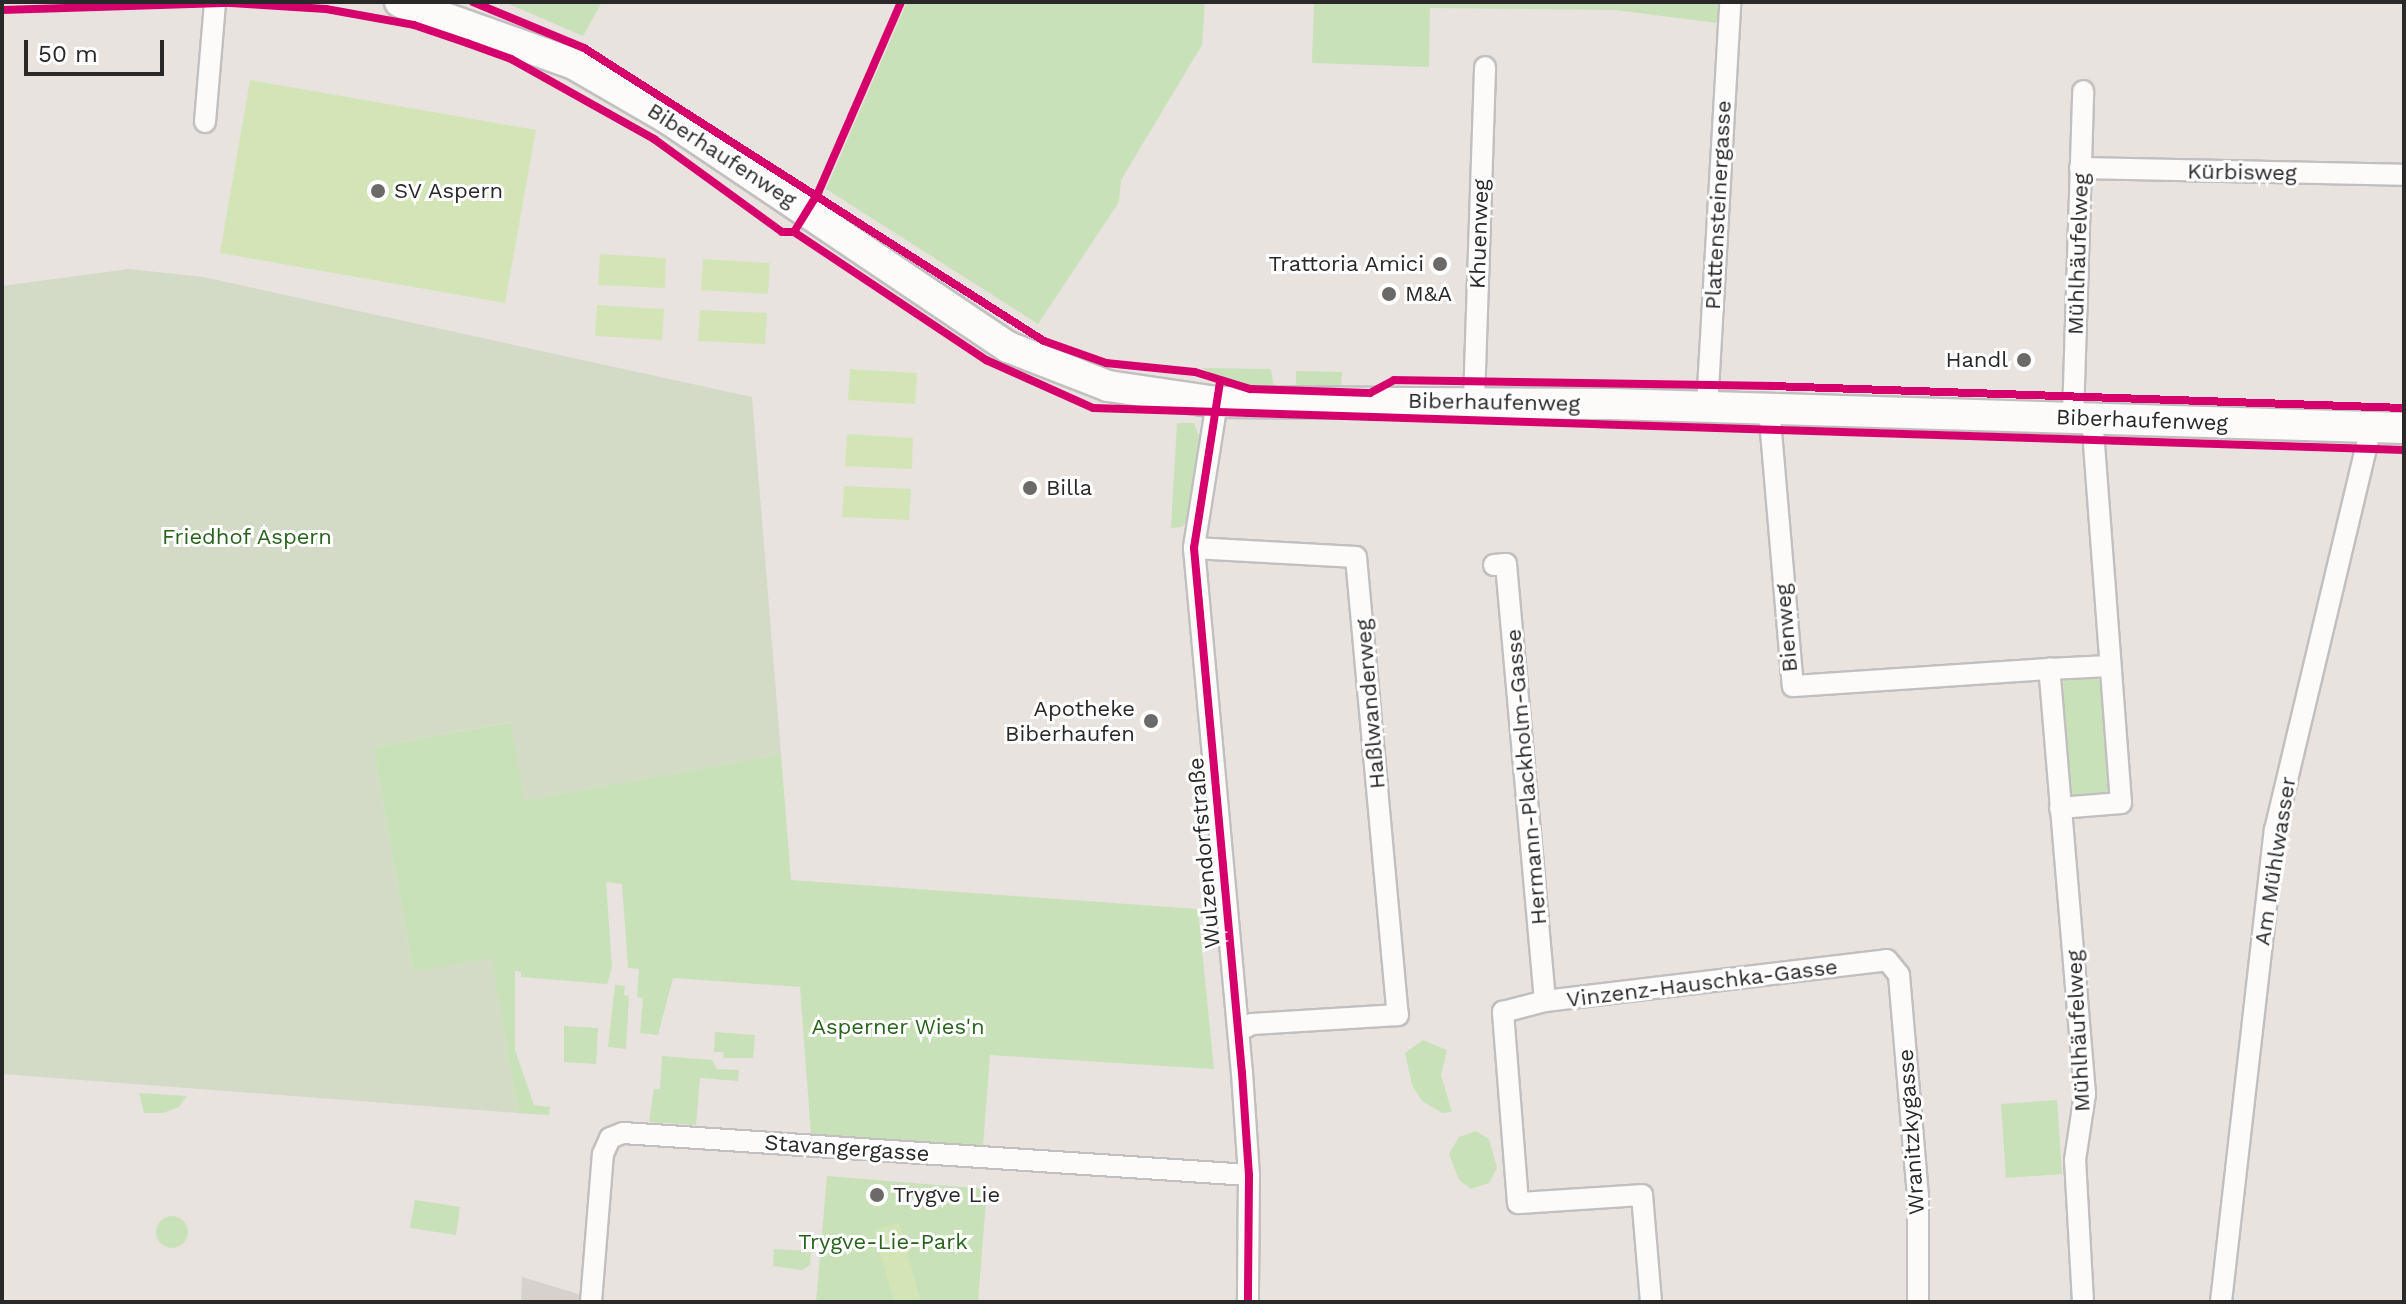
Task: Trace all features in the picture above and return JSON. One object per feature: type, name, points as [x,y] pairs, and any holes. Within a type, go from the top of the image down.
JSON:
[{"type":"main road","name":"Biberhaufenweg","points":[[400,2],[574,64],[667,118],[1036,361],[1108,386],[1217,402],[1474,401],[2404,428]]},
{"type":"street","points":[[205,122],[215,2]]},
{"type":"street","name":"Plattensteinergasse","points":[[1707,407],[1730,2]]},
{"type":"street","name":"Khuenweg","points":[[1474,401],[1485,67]]},
{"type":"street","name":"Mühlhäufelweg","points":[[2060,808],[2121,803],[2082,417],[2080,168],[2083,91]]},
{"type":"street","name":"Kürbisweg","points":[[2080,168],[2404,175]]},
{"type":"street","name":"Wulzendorfstraße","points":[[1217,402],[1194,548],[1239,1031],[1249,1175],[1248,1302]]},
{"type":"street","name":"Bienweg","points":[[1769,408],[1793,686],[2049,669]]},
{"type":"street","name":"Am Mühlwasser","points":[[2221,1302],[2275,830],[2371,427]]},
{"type":"street","name":"Haßlwanderweg","points":[[1194,548],[1356,557],[1398,1015],[1252,1024],[1239,1031]]},
{"type":"street","name":"Hermann-Plackholm-Gasse","points":[[1494,565],[1506,564],[1545,1001]]},
{"type":"street","points":[[2049,669],[2109,666]]},
{"type":"street","name":"Mühlhäufelweg","points":[[2049,669],[2085,1094],[2075,1160],[2083,1302]]},
{"type":"street","name":"Vinzenz-Hauschka-Gasse","points":[[1651,1302],[1642,1195],[1518,1203],[1502,1019],[1511,1006],[1893,963]]},
{"type":"street","name":"Wranitzkygasse","points":[[1893,963],[1918,1195],[1918,1302]]},
{"type":"street","name":"Stavangergasse","points":[[591,1301],[603,1154],[610,1138],[623,1133],[1249,1175]]},
{"type":"green space","points":[[504,2],[602,2],[583,36]]},
{"type":"green space","points":[[907,2],[1205,2],[1202,45],[1121,180],[1119,202],[1038,324],[826,189]]},
{"type":"green space","points":[[1314,2],[1718,2],[1717,23],[1615,10],[1430,8],[1429,67],[1312,63]]},
{"type":"green space","name":"SV Aspern","points":[[250,80],[536,130],[505,303],[220,253]]},
{"type":"green space","points":[[600,254],[666,258],[665,288],[598,285]]},
{"type":"green space","points":[[703,259],[770,263],[768,294],[701,290]]},
{"type":"green space","name":"Friedhof Aspern","points":[[129,269],[203,277],[752,397],[781,754],[525,800],[510,722],[373,747],[413,972],[491,958],[518,1113],[2,1074],[2,286]]},
{"type":"green space","points":[[597,305],[664,309],[662,340],[595,336]]},
{"type":"green space","points":[[700,310],[767,313],[765,344],[698,341]]},
{"type":"green space","points":[[1201,368],[1271,369],[1274,388],[1235,385]]},
{"type":"green space","points":[[850,369],[917,373],[915,404],[848,400]]},
{"type":"green space","points":[[1296,371],[1342,372],[1341,390],[1296,389]]},
{"type":"green space","points":[[1177,423],[1194,423],[1202,444],[1188,520],[1182,527],[1171,528]]},
{"type":"green space","points":[[847,434],[913,438],[912,469],[845,466]]},
{"type":"green space","points":[[844,486],[911,489],[909,520],[842,517]]},
{"type":"green space","points":[[2093,675],[2104,685],[2112,785],[2103,797],[2076,799],[2069,795],[2057,688],[2068,678]]},
{"type":"green space","name":"Asperner Wies'n","points":[[511,722],[525,800],[781,754],[791,880],[1198,909],[1214,1069],[990,1055],[983,1146],[811,1135],[800,987],[673,978],[658,1035],[640,1033],[643,998],[637,997],[639,969],[628,968],[622,884],[606,882],[612,968],[607,984],[521,977],[521,972],[515,971],[515,1050],[534,1105],[550,1107],[549,1115],[518,1113],[491,959],[413,972],[373,747]]},
{"type":"green space","points":[[615,985],[625,986],[624,995],[629,996],[626,1049],[608,1047]]},
{"type":"green space","points":[[564,1026],[598,1028],[596,1064],[564,1062]]},
{"type":"green space","points":[[715,1032],[755,1035],[753,1058],[723,1058],[724,1052],[714,1052]]},
{"type":"green space","points":[[1423,1040],[1447,1050],[1441,1075],[1452,1112],[1442,1113],[1422,1101],[1412,1085],[1405,1053]]},
{"type":"green space","points":[[662,1056],[712,1060],[717,1069],[739,1070],[738,1081],[700,1078],[696,1125],[649,1122],[654,1089],[660,1089]]},
{"type":"green space","points":[[139,1093],[187,1096],[179,1107],[163,1113],[144,1113]]},
{"type":"green space","points":[[2057,1100],[2062,1174],[2006,1178],[2001,1104]]},
{"type":"green space","points":[[1476,1131],[1489,1139],[1497,1168],[1489,1183],[1471,1189],[1459,1180],[1449,1154],[1459,1137]]},
{"type":"green space","name":"Trygve-Lie-Park","points":[[827,1176],[987,1189],[978,1302],[816,1302]]},
{"type":"green space","points":[[415,1200],[460,1207],[456,1235],[410,1228]]},
{"type":"green space","points":[[172,1216],[183,1221],[188,1232],[183,1243],[172,1248],[161,1243],[156,1232],[161,1221]]},
{"type":"green space","points":[[899,1223],[921,1302],[894,1302],[874,1230]]},
{"type":"green space","points":[[774,1249],[811,1251],[810,1265],[802,1270],[773,1266]]},
{"type":"shaded area","points":[[522,1277],[575,1293],[594,1302],[521,1302]]},
{"type":"cycle path","points":[[473,2],[584,48],[1044,341],[1106,363],[1195,372],[1250,389],[1370,393],[1394,380],[1771,386],[2404,408]]},
{"type":"cycle path","points":[[794,232],[818,193],[901,2]]},
{"type":"cycle path","points":[[2,10],[231,3],[326,9],[414,25],[511,59],[654,139],[782,232],[794,232],[986,360],[1093,408],[2404,450]]},
{"type":"cycle path","points":[[1220,382],[1194,548],[1242,1073],[1249,1175],[1248,1302]]},
{"type":"place","name":"SV Aspern","points":[[378,191]]},
{"type":"place","name":"Trattoria Amici","points":[[1440,264]]},
{"type":"place","name":"M&A","points":[[1389,294]]},
{"type":"place","name":"Handl","points":[[2024,360]]},
{"type":"place","name":"Billa","points":[[1030,488]]},
{"type":"place","name":"Apotheke Biberhaufen","points":[[1151,721]]},
{"type":"place","name":"Trygve Lie","points":[[877,1195]]}]
